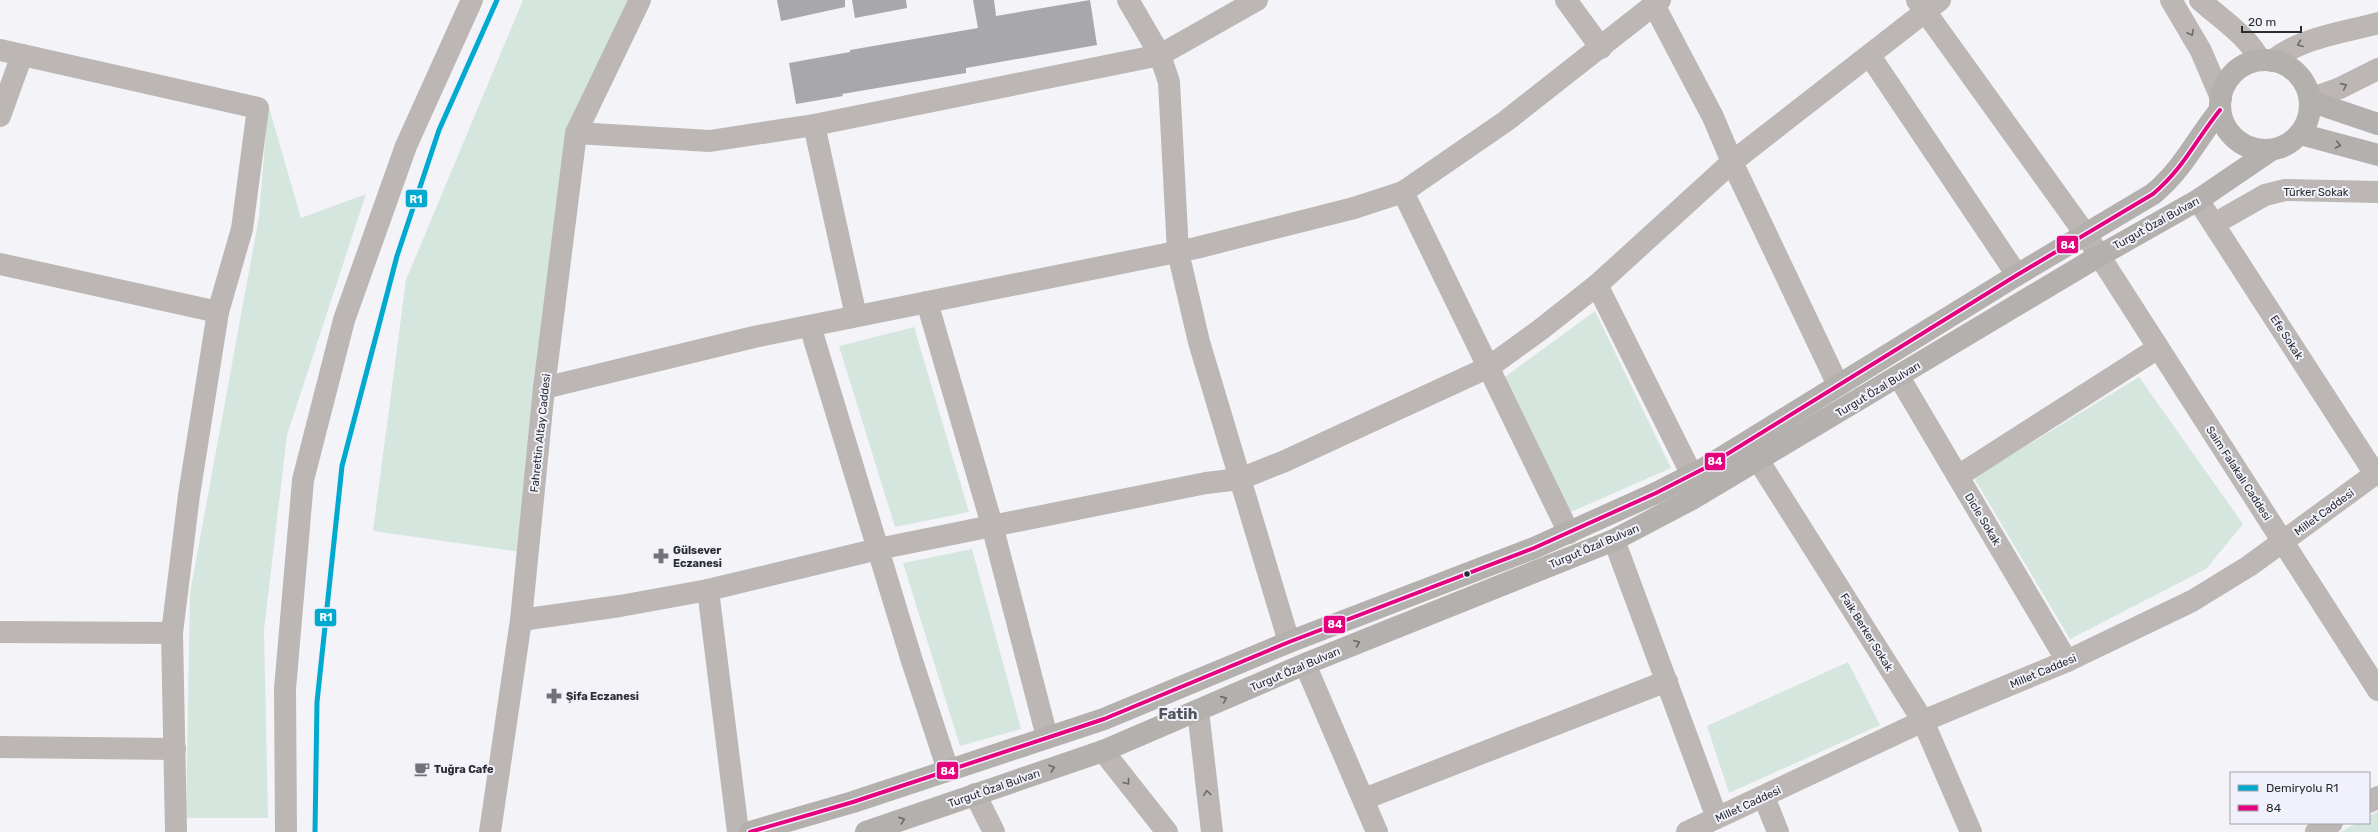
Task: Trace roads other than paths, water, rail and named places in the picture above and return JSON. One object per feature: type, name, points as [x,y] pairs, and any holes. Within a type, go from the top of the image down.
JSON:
[{"type":"main road","points":[[2266,61],[2294,70],[2302,79],[2310,100],[2308,118],[2300,134],[2286,145],[2270,150],[2247,147],[2237,140],[2223,122],[2221,104],[2230,77],[2249,63],[2266,61]]},
{"type":"main road","points":[[2310,100],[2378,124]]},
{"type":"main road","name":"Turgut Özal Bulvarı","points":[[750,832],[846,804],[1104,719],[1289,642],[1569,533],[1692,474],[1747,442],[2016,275],[2153,194],[2170,180],[2183,165],[2221,104]]},
{"type":"main road","points":[[2300,134],[2378,155]]},
{"type":"main road","name":"Turgut Özal Bulvarı","points":[[873,831],[975,794],[1103,751],[1305,664],[1614,540],[1692,499],[1759,460],[2099,256],[2198,200],[2270,150]]},
{"type":"street","points":[[286,832],[285,689],[303,480],[347,313],[406,146],[472,0]]},
{"type":"street","name":"Fahrettin Altay Caddesi","points":[[490,832],[521,620],[544,388],[576,133],[640,0]]},
{"type":"street","points":[[1128,0],[1160,55],[1169,82],[1178,252],[1199,342],[1289,642]]},
{"type":"street","points":[[576,133],[710,141],[814,125],[1160,55],[1258,0]]},
{"type":"street","points":[[1566,0],[1601,48]]},
{"type":"street","points":[[2171,0],[2201,52],[2221,104]]},
{"type":"street","points":[[2200,0],[2243,37],[2266,61],[2298,44],[2378,23]]},
{"type":"street","points":[[544,388],[754,337],[1178,252],[1354,208],[1403,192],[1506,121],[1601,48],[1657,2],[1713,117],[1732,162],[1838,385]]},
{"type":"street","points":[[521,620],[620,606],[708,590],[878,549],[992,525],[1206,483],[1240,479],[1285,461],[1489,367],[1540,330],[1597,285],[1732,162],[1870,56],[1928,4]]},
{"type":"street","name":"Saim Falakalı Caddesi","points":[[1928,4],[2086,235],[2378,690]]},
{"type":"street","points":[[0,50],[258,108],[242,229],[218,312],[189,495],[172,633],[176,832]]},
{"type":"street","points":[[0,116],[22,55]]},
{"type":"street","points":[[1870,56],[2016,275]]},
{"type":"street","points":[[2310,100],[2378,70]]},
{"type":"street","points":[[814,125],[856,316]]},
{"type":"street","name":"Türker Sokak","points":[[2214,224],[2273,192],[2284,190],[2378,192]]},
{"type":"street","points":[[1403,192],[1569,533]]},
{"type":"street","name":"Efe Sokak","points":[[2198,200],[2377,473]]},
{"type":"street","points":[[0,264],[218,312]]},
{"type":"street","points":[[1597,285],[1692,474]]},
{"type":"street","points":[[927,302],[992,525],[1046,737]]},
{"type":"street","points":[[810,326],[878,549],[948,770]]},
{"type":"street","points":[[1958,476],[2158,348]]},
{"type":"street","name":"Dicle Sokak","points":[[1899,377],[2067,661]]},
{"type":"street","name":"Faik Berker Sokak","points":[[1747,442],[1923,721],[1971,832]]},
{"type":"street","name":"Millet Caddesi","points":[[1687,832],[1923,721],[2067,661],[2192,601],[2224,583],[2377,473]]},
{"type":"street","points":[[1614,540],[1717,818]]},
{"type":"street","points":[[708,590],[738,832]]},
{"type":"street","points":[[0,632],[172,633]]},
{"type":"street","points":[[1305,664],[1377,832]]},
{"type":"street","points":[[1364,799],[1667,681]]},
{"type":"street","points":[[1198,711],[1212,832]]},
{"type":"street","points":[[0,746],[175,749]]},
{"type":"street","points":[[1103,751],[1167,832]]},
{"type":"street","points":[[975,794],[994,832]]},
{"type":"street","points":[[1764,797],[1778,832]]},
{"type":"street","points":[[2316,832],[2330,824]]},
{"type":"rail line","name":"R1","points":[[315,832],[317,702],[342,466],[397,256],[439,130],[497,0]]},
{"type":"place","name":"Gülsever Eczanesi","points":[[661,556]]},
{"type":"place","name":"Şifa Eczanesi","points":[[554,696]]},
{"type":"place","name":"Tuğra Cafe","points":[[422,769]]},
{"type":"district","name":"Fatih","points":[[1178,714]]}]
